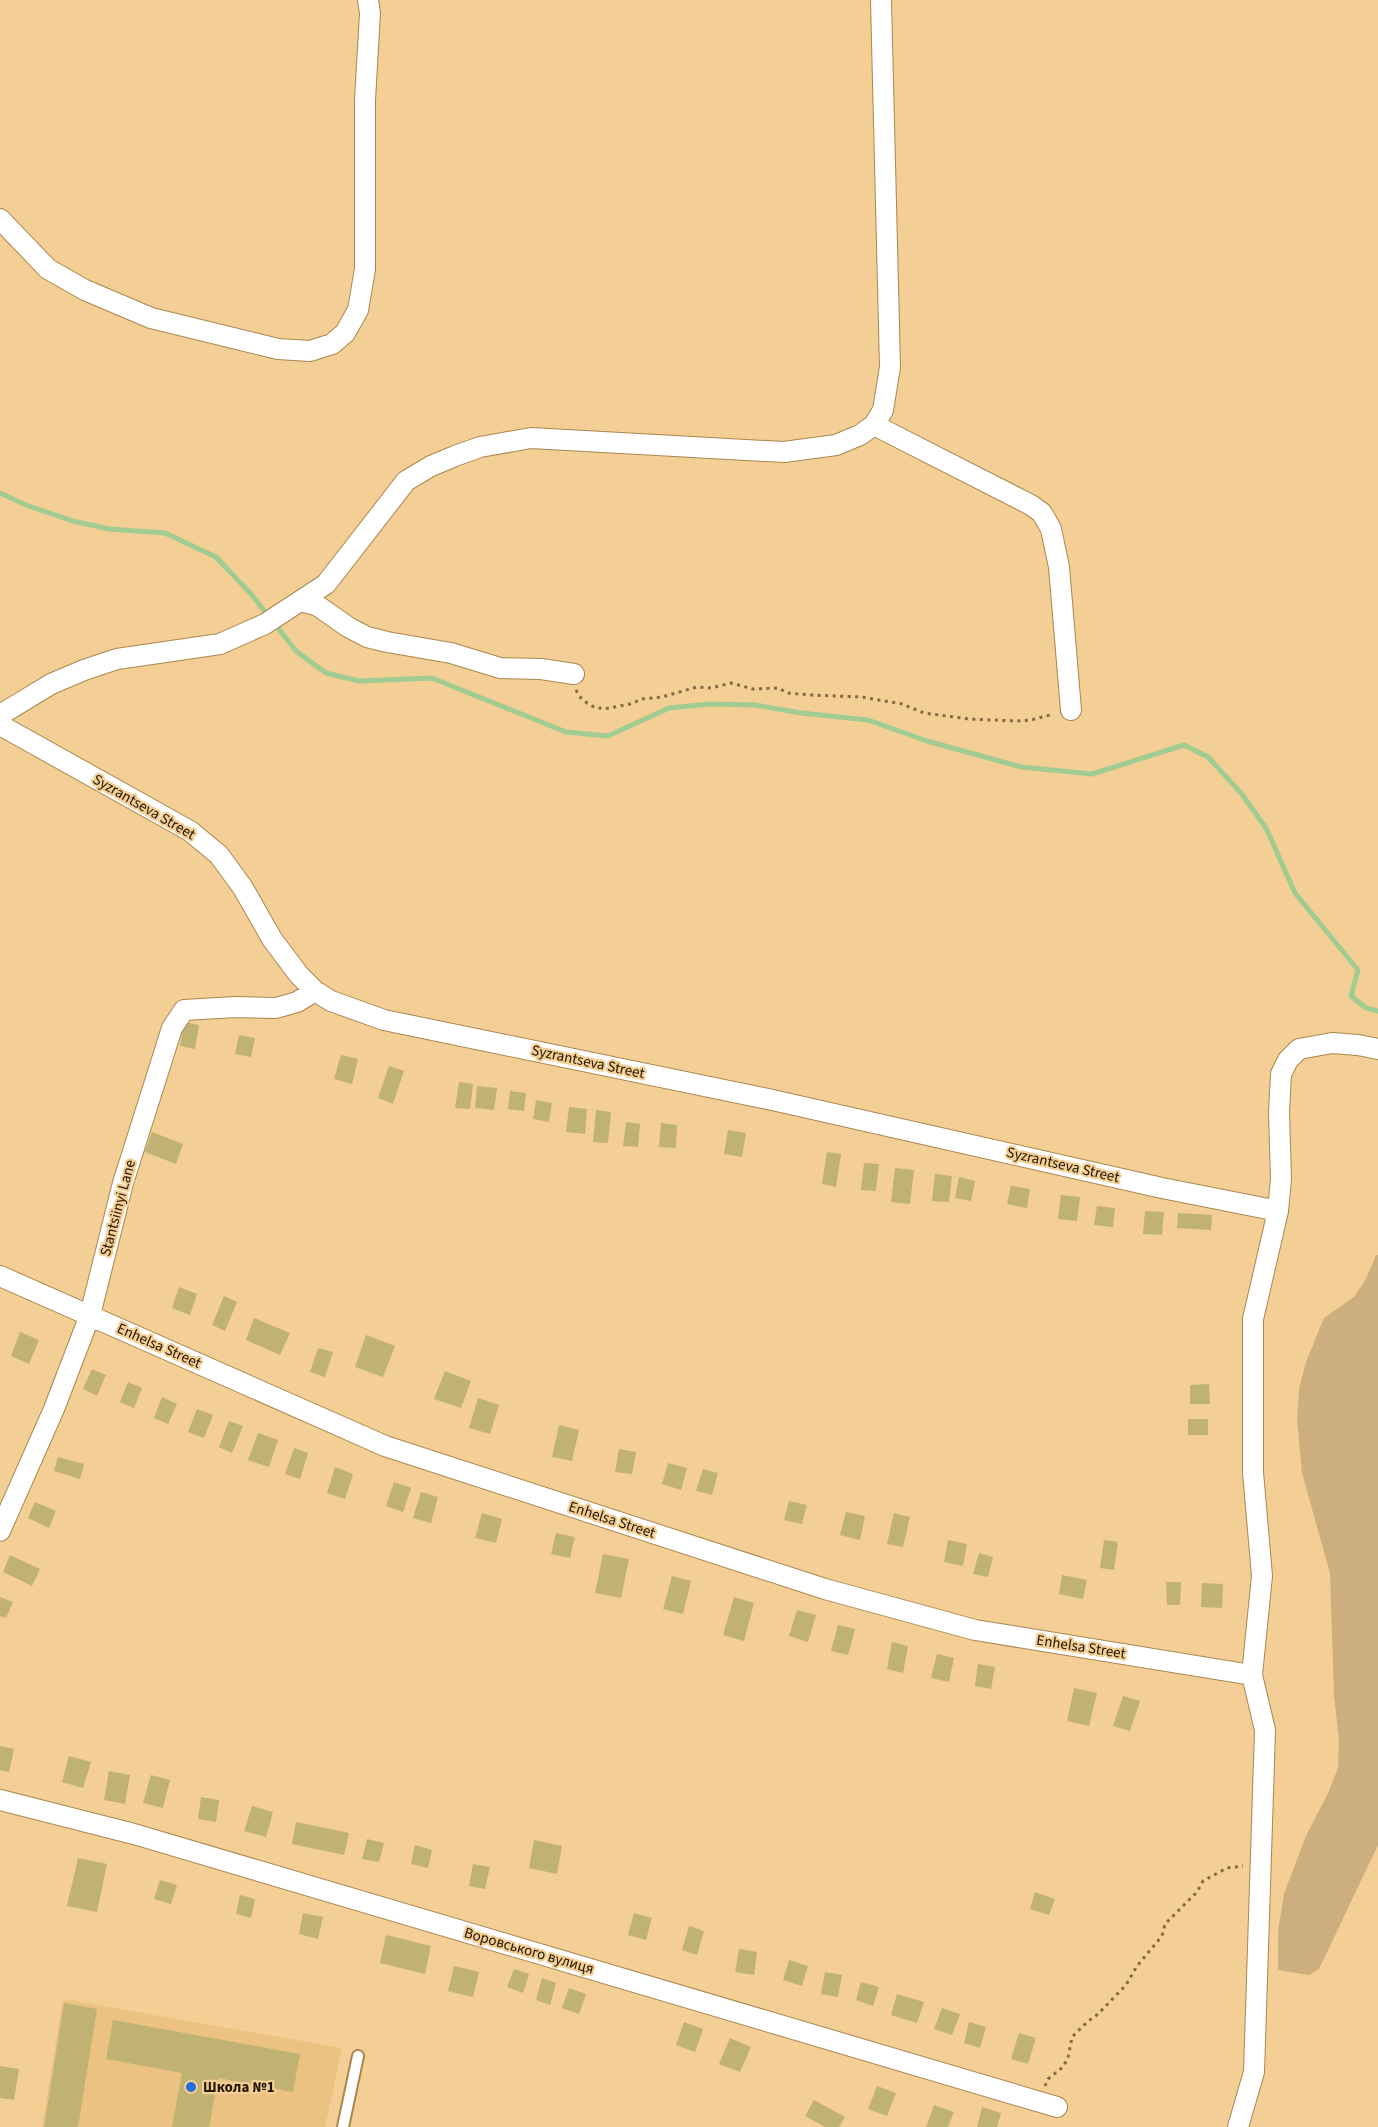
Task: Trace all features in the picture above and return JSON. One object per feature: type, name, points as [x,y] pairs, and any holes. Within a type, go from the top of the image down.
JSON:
[{"type":"street","points":[[0,219],[48,269],[85,290],[151,318],[278,349],[310,351],[332,344],[345,333],[358,310],[365,269],[365,100],[370,14],[368,0]]},
{"type":"street","points":[[0,715],[36,692],[84,669],[117,660],[220,644],[273,619],[326,584],[406,481],[431,466],[480,447],[531,438],[784,452],[836,445],[860,435],[873,425],[883,410],[890,367],[881,0]]},
{"type":"street","points":[[873,425],[1031,505],[1042,513],[1051,529],[1059,567],[1071,710]]},
{"type":"street","points":[[301,601],[318,606],[367,637],[451,653],[500,668],[542,669],[574,674]]},
{"type":"street","name":"Syzrantseva Street","points":[[0,725],[190,831],[219,855],[243,888],[272,939],[298,975],[315,991],[331,1001],[384,1020],[768,1099],[1150,1185],[1278,1211]]},
{"type":"street","name":"Stantsiinyi Lane","points":[[0,1531],[54,1409],[90,1315],[123,1183],[172,1028],[184,1010],[236,1007],[276,1008],[297,1002],[315,991]]},
{"type":"street","points":[[1239,2127],[1254,2072],[1265,1730],[1252,1675],[1262,1576],[1253,1472],[1253,1319],[1278,1211],[1281,1179],[1281,1074],[1288,1060],[1299,1049],[1332,1043],[1378,1049]]},
{"type":"street","name":"Enhelsa Street","points":[[0,1276],[385,1446],[825,1589],[975,1629],[1252,1675]]},
{"type":"street","name":"Воровського вулиця","points":[[0,1800],[146,1838],[1048,2104]]},
{"type":"lane","points":[[343,2127],[358,2056]]},
{"type":"path","points":[[574,674],[575,688],[579,696],[594,707],[604,709],[642,699],[662,697],[696,687],[711,688],[730,683],[753,689],[778,688],[788,693],[862,697],[890,701],[924,713],[996,721],[1031,720],[1071,710]]},
{"type":"path","points":[[1048,2104],[1048,2079],[1063,2067],[1068,2058],[1072,2037],[1126,1985],[1137,1966],[1162,1936],[1165,1924],[1197,1892],[1203,1881],[1227,1868],[1261,1867]]},
{"type":"shaded area","points":[[1378,1255],[1378,1845],[1319,1969],[1309,1975],[1278,1970],[1278,1931],[1284,1894],[1305,1838],[1338,1768],[1339,1741],[1334,1695],[1330,1573],[1302,1473],[1297,1419],[1299,1389],[1306,1362],[1324,1318],[1354,1297],[1366,1279]]},
{"type":"shaded area","name":"Школа №1","points":[[63,1999],[342,2048],[325,2127],[42,2127]]},
{"type":"building","points":[[184,1022],[199,1025],[195,1049],[180,1046]]},
{"type":"building","points":[[239,1035],[255,1038],[251,1057],[235,1054]]},
{"type":"building","points":[[341,1055],[358,1059],[352,1084],[334,1079]]},
{"type":"building","points":[[389,1066],[404,1071],[393,1104],[378,1098]]},
{"type":"building","points":[[459,1082],[473,1084],[470,1109],[455,1108]]},
{"type":"building","points":[[477,1086],[497,1088],[494,1110],[475,1108]]},
{"type":"building","points":[[510,1091],[526,1093],[524,1111],[508,1109]]},
{"type":"building","points":[[536,1100],[552,1103],[549,1122],[533,1119]]},
{"type":"building","points":[[569,1107],[587,1109],[585,1134],[566,1132]]},
{"type":"building","points":[[596,1110],[611,1112],[608,1143],[593,1142]]},
{"type":"building","points":[[626,1122],[640,1124],[638,1147],[623,1146]]},
{"type":"building","points":[[661,1123],[677,1125],[676,1148],[659,1147]]},
{"type":"building","points":[[728,1130],[746,1133],[742,1157],[724,1154]]},
{"type":"building","points":[[152,1132],[183,1144],[176,1164],[145,1152]]},
{"type":"building","points":[[827,1152],[841,1154],[836,1187],[822,1184]]},
{"type":"building","points":[[864,1163],[879,1164],[876,1191],[861,1190]]},
{"type":"building","points":[[895,1168],[914,1170],[910,1204],[891,1202]]},
{"type":"building","points":[[935,1174],[952,1176],[949,1202],[932,1201]]},
{"type":"building","points":[[959,1177],[975,1181],[971,1201],[955,1198]]},
{"type":"building","points":[[1011,1186],[1030,1189],[1027,1208],[1007,1204]]},
{"type":"building","points":[[1061,1195],[1080,1197],[1077,1221],[1058,1219]]},
{"type":"building","points":[[1097,1206],[1115,1208],[1113,1227],[1094,1225]]},
{"type":"building","points":[[1145,1211],[1164,1212],[1162,1235],[1143,1234]]},
{"type":"building","points":[[1178,1213],[1212,1215],[1211,1230],[1177,1228]]},
{"type":"building","points":[[179,1287],[197,1294],[190,1315],[172,1308]]},
{"type":"building","points":[[224,1296],[237,1302],[225,1331],[212,1325]]},
{"type":"building","points":[[254,1318],[290,1333],[280,1355],[246,1340]]},
{"type":"building","points":[[20,1332],[39,1340],[29,1364],[11,1356]]},
{"type":"building","points":[[366,1335],[395,1346],[383,1377],[355,1367]]},
{"type":"building","points":[[318,1348],[333,1352],[325,1377],[310,1372]]},
{"type":"building","points":[[92,1369],[106,1375],[97,1396],[83,1389]]},
{"type":"building","points":[[445,1371],[471,1381],[461,1408],[434,1399]]},
{"type":"building","points":[[128,1382],[142,1388],[134,1408],[120,1402]]},
{"type":"building","points":[[1209,1384],[1210,1404],[1190,1404],[1190,1385]]},
{"type":"building","points":[[162,1397],[177,1404],[168,1424],[154,1418]]},
{"type":"building","points":[[478,1398],[499,1405],[490,1434],[469,1428]]},
{"type":"building","points":[[197,1409],[213,1415],[204,1438],[188,1432]]},
{"type":"building","points":[[1188,1419],[1208,1419],[1208,1435],[1188,1435]]},
{"type":"building","points":[[229,1421],[243,1426],[232,1453],[219,1447]]},
{"type":"building","points":[[559,1425],[579,1430],[572,1461],[552,1457]]},
{"type":"building","points":[[258,1433],[278,1440],[269,1467],[248,1460]]},
{"type":"building","points":[[294,1448],[308,1453],[300,1479],[285,1474]]},
{"type":"building","points":[[619,1449],[636,1452],[632,1474],[615,1472]]},
{"type":"building","points":[[58,1457],[84,1464],[80,1479],[54,1471]]},
{"type":"building","points":[[668,1463],[687,1468],[681,1490],[662,1484]]},
{"type":"building","points":[[335,1467],[353,1474],[345,1499],[327,1493]]},
{"type":"building","points":[[703,1469],[718,1473],[712,1495],[696,1491]]},
{"type":"building","points":[[394,1482],[411,1488],[403,1512],[386,1506]]},
{"type":"building","points":[[421,1492],[438,1497],[431,1523],[413,1518]]},
{"type":"building","points":[[789,1501],[807,1505],[802,1524],[784,1520]]},
{"type":"building","points":[[35,1502],[56,1511],[49,1528],[28,1518]]},
{"type":"building","points":[[846,1512],[865,1516],[860,1540],[840,1535]]},
{"type":"building","points":[[482,1513],[502,1519],[496,1543],[475,1538]]},
{"type":"building","points":[[894,1513],[910,1517],[903,1547],[887,1544]]},
{"type":"building","points":[[556,1533],[575,1537],[570,1558],[551,1554]]},
{"type":"building","points":[[948,1540],[967,1544],[963,1566],[944,1562]]},
{"type":"building","points":[[1104,1540],[1118,1542],[1114,1570],[1100,1568]]},
{"type":"building","points":[[979,1553],[993,1557],[988,1577],[973,1574]]},
{"type":"building","points":[[603,1554],[629,1559],[621,1598],[595,1593]]},
{"type":"building","points":[[10,1555],[40,1569],[32,1586],[3,1572]]},
{"type":"building","points":[[1062,1575],[1087,1580],[1083,1599],[1059,1594]]},
{"type":"building","points":[[672,1576],[691,1581],[683,1614],[663,1609]]},
{"type":"building","points":[[1166,1582],[1181,1582],[1180,1605],[1167,1605]]},
{"type":"building","points":[[1202,1583],[1223,1584],[1222,1608],[1201,1607]]},
{"type":"building","points":[[0,1597],[13,1602],[6,1618],[0,1616]]},
{"type":"building","points":[[734,1597],[754,1603],[744,1641],[723,1635]]},
{"type":"building","points":[[797,1610],[816,1615],[808,1642],[789,1636]]},
{"type":"building","points":[[838,1625],[855,1629],[848,1655],[831,1651]]},
{"type":"building","points":[[892,1642],[908,1646],[903,1673],[887,1669]]},
{"type":"building","points":[[937,1654],[954,1658],[949,1682],[931,1678]]},
{"type":"building","points":[[978,1664],[995,1667],[991,1689],[975,1686]]},
{"type":"building","points":[[1074,1688],[1097,1693],[1089,1726],[1067,1721]]},
{"type":"building","points":[[1123,1696],[1140,1701],[1130,1731],[1113,1726]]},
{"type":"building","points":[[0,1746],[14,1749],[9,1772],[0,1770]]},
{"type":"building","points":[[69,1756],[91,1762],[83,1788],[62,1782]]},
{"type":"building","points":[[109,1771],[130,1775],[125,1804],[104,1800]]},
{"type":"building","points":[[151,1775],[170,1780],[163,1808],[143,1803]]},
{"type":"building","points":[[201,1797],[219,1800],[216,1822],[198,1819]]},
{"type":"building","points":[[252,1806],[273,1812],[266,1837],[244,1831]]},
{"type":"building","points":[[296,1822],[349,1833],[344,1855],[292,1844]]},
{"type":"building","points":[[367,1839],[384,1843],[379,1862],[362,1859]]},
{"type":"building","points":[[534,1840],[562,1846],[557,1874],[529,1868]]},
{"type":"building","points":[[415,1845],[432,1850],[428,1868],[411,1864]]},
{"type":"building","points":[[78,1858],[107,1864],[97,1912],[67,1906]]},
{"type":"building","points":[[473,1864],[490,1867],[485,1889],[469,1886]]},
{"type":"building","points":[[160,1880],[177,1885],[171,1904],[154,1899]]},
{"type":"building","points":[[1035,1892],[1055,1899],[1049,1915],[1030,1909]]},
{"type":"building","points":[[240,1895],[255,1899],[251,1918],[236,1914]]},
{"type":"building","points":[[303,1913],[323,1917],[318,1939],[299,1934]]},
{"type":"building","points":[[634,1913],[652,1918],[646,1940],[628,1935]]},
{"type":"building","points":[[689,1926],[704,1931],[697,1955],[682,1950]]},
{"type":"building","points":[[386,1935],[431,1946],[425,1974],[380,1963]]},
{"type":"building","points":[[739,1949],[757,1952],[754,1975],[735,1972]]},
{"type":"building","points":[[789,1960],[808,1966],[802,1986],[783,1980]]},
{"type":"building","points":[[454,1966],[479,1972],[473,1997],[448,1991]]},
{"type":"building","points":[[514,1969],[529,1974],[523,1993],[507,1987]]},
{"type":"building","points":[[825,1972],[842,1975],[838,1997],[821,1994]]},
{"type":"building","points":[[542,1978],[556,1983],[550,2005],[536,2000]]},
{"type":"building","points":[[861,1982],[879,1987],[873,2006],[856,2000]]},
{"type":"building","points":[[569,1988],[586,1994],[579,2014],[562,2008]]},
{"type":"building","points":[[897,1994],[924,2002],[917,2023],[891,2015]]},
{"type":"building","points":[[64,2003],[97,2009],[78,2127],[44,2127]]},
{"type":"building","points":[[942,2008],[960,2014],[952,2035],[934,2029]]},
{"type":"building","points":[[113,2020],[300,2054],[293,2092],[218,2078],[209,2127],[172,2127],[182,2073],[106,2059]]},
{"type":"building","points":[[684,2022],[703,2029],[695,2052],[676,2045]]},
{"type":"building","points":[[969,2022],[986,2027],[980,2048],[964,2043]]},
{"type":"building","points":[[1019,2033],[1036,2038],[1028,2064],[1011,2059]]},
{"type":"building","points":[[730,2038],[751,2047],[740,2072],[719,2064]]},
{"type":"building","points":[[0,2066],[19,2069],[14,2100],[0,2098]]},
{"type":"building","points":[[877,2086],[896,2093],[887,2116],[868,2109]]},
{"type":"building","points":[[814,2100],[845,2117],[839,2127],[825,2127],[805,2116]]},
{"type":"building","points":[[934,2105],[954,2112],[948,2127],[926,2127]]},
{"type":"building","points":[[982,2107],[1001,2113],[997,2127],[977,2127]]},
{"type":"waterway","points":[[0,493],[26,505],[73,521],[109,529],[165,533],[216,557],[269,617]]},
{"type":"waterway","points":[[275,624],[296,651],[326,673],[359,681],[432,678],[566,732],[608,736],[669,708],[710,704],[755,705],[801,713],[868,720],[927,741],[1021,767],[1092,774],[1184,745],[1208,757],[1241,793],[1266,828],[1295,893],[1358,970],[1351,996],[1366,1008],[1378,1011]]},
{"type":"place","name":"Школа №1","points":[[191,2087]]}]
